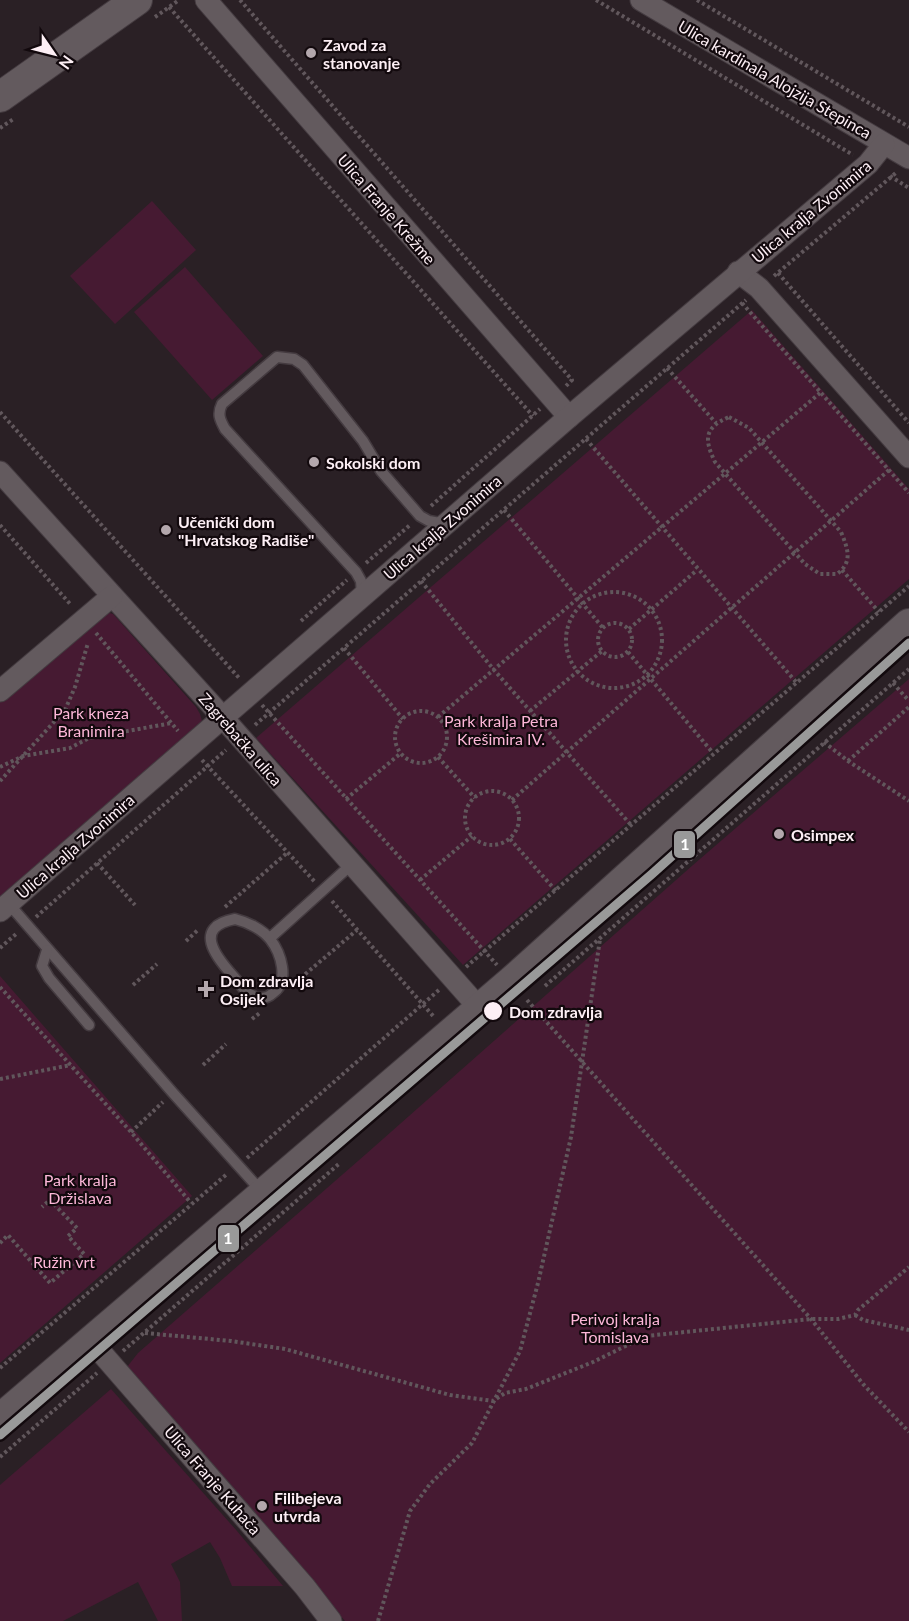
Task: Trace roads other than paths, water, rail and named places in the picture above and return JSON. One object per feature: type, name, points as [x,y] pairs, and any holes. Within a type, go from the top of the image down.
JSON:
[{"type":"street","points":[[0,97],[137,0]]},
{"type":"street","name":"Ulica Franje Krežme","points":[[206,0],[569,417]]},
{"type":"street","name":"Ulica kardinala Alojzija Stepinca","points":[[640,0],[885,144],[904,164]]},
{"type":"street","name":"Ulica kralja Zvonimira","points":[[4,908],[183,737],[244,685],[362,596],[868,164],[885,144]]},
{"type":"street","points":[[738,273],[759,288],[909,457]]},
{"type":"street","name":"Zagrebačka ulica","points":[[0,472],[480,1009]]},
{"type":"street","points":[[0,691],[112,596]]},
{"type":"street","points":[[0,1419],[480,1009],[909,624]]},
{"type":"street","name":"Ulica Franje Kuhača","points":[[92,1342],[235,1505],[331,1621]]},
{"type":"lane","points":[[362,596],[361,581],[356,572],[225,429],[220,420],[219,411],[222,404],[277,357],[294,359],[303,365],[363,441],[381,471],[420,516],[429,521],[446,524]]},
{"type":"lane","points":[[270,938],[352,864]]},
{"type":"lane","points":[[4,908],[26,925],[172,1093],[264,1194]]},
{"type":"lane","points":[[235,919],[244,921],[270,938],[281,962],[283,975],[278,989],[263,999],[245,990],[214,954],[210,944],[212,933],[218,925],[226,920],[235,919]]},
{"type":"lane","points":[[47,950],[42,966],[49,978],[89,1025]]},
{"type":"place","name":"Zavod za stanovanje","points":[[311,53]]},
{"type":"place","name":"Sokolski dom","points":[[314,462]]},
{"type":"place","name":"Učenički dom \"Hrvatskog Radiše\"","points":[[166,530]]},
{"type":"place","name":"Osimpex","points":[[779,834]]},
{"type":"place","name":"Dom zdravlja Osijek","points":[[206,989]]},
{"type":"place","name":"Dom zdravlja","points":[[493,1011]]},
{"type":"place","name":"Filibejeva utvrda","points":[[262,1506]]},
{"type":"park label","name":"Park kneza Branimira","points":[[91,721]]},
{"type":"park label","name":"Park kralja Petra Krešimira IV.","points":[[501,729]]},
{"type":"park label","name":"Park kralja Držislava","points":[[80,1188]]},
{"type":"park label","name":"Ružin vrt","points":[[64,1261]]},
{"type":"park label","name":"Perivoj kralja Tomislava","points":[[615,1327]]}]
